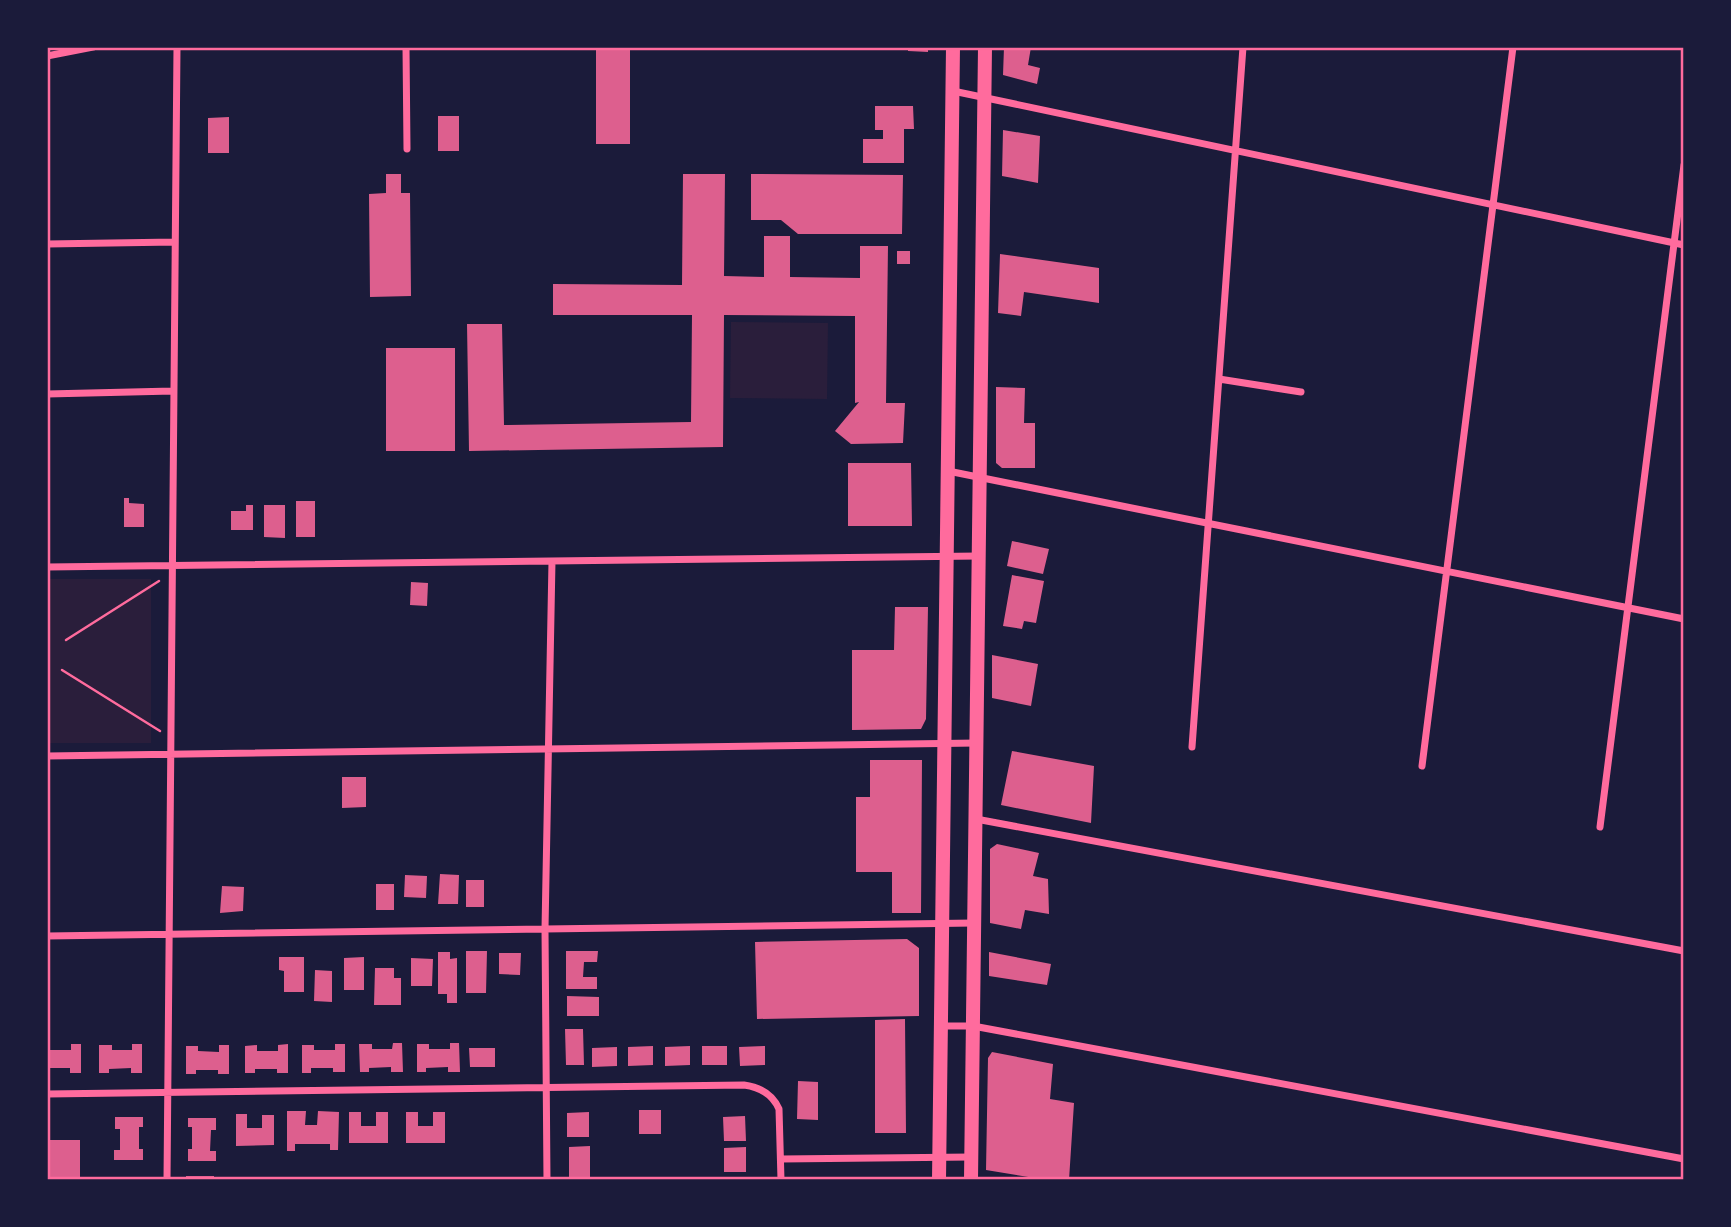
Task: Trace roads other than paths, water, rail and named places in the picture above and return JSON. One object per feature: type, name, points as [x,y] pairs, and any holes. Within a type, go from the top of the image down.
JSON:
[{"type":"main road","points":[[939,1180],[953,47]]},
{"type":"main road","points":[[971,1180],[985,47]]},
{"type":"street","points":[[47,56],[93,47]]},
{"type":"street","points":[[167,1180],[167,934],[177,47]]},
{"type":"street","points":[[406,47],[407,149]]},
{"type":"street","points":[[1192,747],[1243,47]]},
{"type":"street","points":[[1422,766],[1513,47]]},
{"type":"street","points":[[953,91],[1684,245]]},
{"type":"street","points":[[1600,827],[1684,165]]},
{"type":"street","points":[[47,244],[175,242]]},
{"type":"street","points":[[1219,379],[1301,392]]},
{"type":"street","points":[[47,394],[173,391]]},
{"type":"street","points":[[948,471],[1684,619]]},
{"type":"street","points":[[47,567],[171,570],[552,561],[979,556]]},
{"type":"street","points":[[547,1180],[545,929],[552,561]]},
{"type":"street","points":[[47,756],[977,743]]},
{"type":"street","points":[[976,819],[1684,951]]},
{"type":"street","points":[[47,936],[974,923]]},
{"type":"street","points":[[941,1026],[973,1026],[1684,1159]]},
{"type":"street","points":[[47,1094],[753,1086],[770,1095],[779,1108],[781,1180]]},
{"type":"street","points":[[782,1159],[971,1157]]}]
